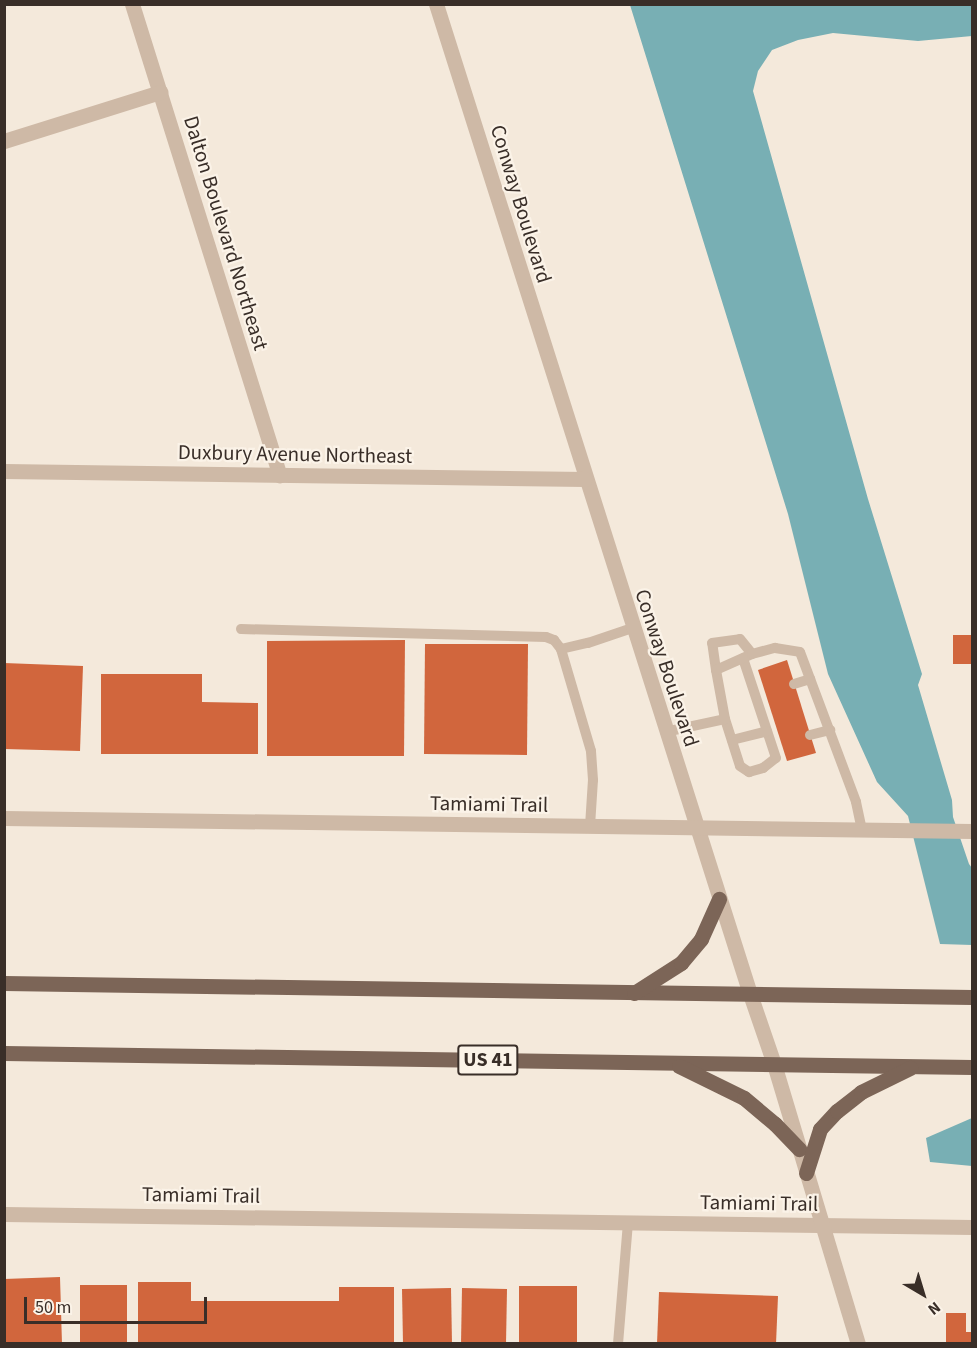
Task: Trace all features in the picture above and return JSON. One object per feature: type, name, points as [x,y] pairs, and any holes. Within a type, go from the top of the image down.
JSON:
[{"type":"main road","points":[[634,993],[681,963],[701,939],[719,899]]},
{"type":"main road","points":[[4,983],[972,997]]},
{"type":"main road","name":"US 41","points":[[4,1053],[972,1067]]},
{"type":"main road","points":[[674,1063],[744,1098],[775,1124],[799,1149]]},
{"type":"main road","points":[[806,1173],[820,1129],[837,1111],[861,1092],[914,1066]]},
{"type":"street","name":"Dalton Boulevard Northeast","points":[[132,4],[280,475]]},
{"type":"street","name":"Conway Boulevard","points":[[436,4],[665,732],[774,1064],[858,1344]]},
{"type":"street","points":[[4,141],[160,92]]},
{"type":"street","name":"Duxbury Avenue Northeast","points":[[4,471],[585,479]]},
{"type":"street","name":"Tamiami Trail","points":[[4,818],[972,831]]},
{"type":"street","name":"Tamiami Trail","points":[[4,1214],[972,1227]]},
{"type":"lane","points":[[561,649],[588,644],[632,628]]},
{"type":"lane","points":[[241,629],[554,640],[561,649],[591,751],[594,780],[590,826]]},
{"type":"lane","points":[[740,639],[747,656],[759,691],[767,731],[776,742],[776,758],[762,768],[749,772],[741,766],[725,719],[712,643],[740,639]]},
{"type":"lane","points":[[716,670],[747,656],[775,648],[800,652],[856,802],[862,830]]},
{"type":"lane","points":[[794,684],[810,679]]},
{"type":"lane","points":[[665,732],[725,719]]},
{"type":"lane","points":[[810,735],[830,730]]},
{"type":"lane","points":[[732,740],[767,731]]},
{"type":"lane","points":[[618,1344],[628,1222]]},
{"type":"water","points":[[630,5],[972,5],[972,36],[918,41],[833,33],[798,40],[772,50],[758,71],[753,91],[868,499],[922,674],[918,685],[952,800],[953,817],[972,868],[972,945],[940,944],[908,816],[877,782],[828,674],[788,514]]},
{"type":"water","points":[[972,1118],[972,1166],[930,1162],[926,1138]]},
{"type":"building","points":[[953,635],[972,635],[972,664],[953,664]]},
{"type":"building","points":[[405,640],[404,756],[267,756],[267,641]]},
{"type":"building","points":[[425,644],[528,644],[527,755],[424,754]]},
{"type":"building","points":[[787,660],[816,753],[787,761],[758,670]]},
{"type":"building","points":[[4,663],[83,666],[80,751],[4,749]]},
{"type":"building","points":[[101,674],[202,674],[202,702],[258,703],[258,754],[101,754]]},
{"type":"building","points":[[60,1277],[62,1344],[4,1344],[4,1279]]},
{"type":"building","points":[[138,1282],[191,1282],[191,1301],[339,1301],[339,1287],[394,1287],[394,1344],[138,1344]]},
{"type":"building","points":[[80,1285],[127,1285],[127,1344],[80,1344]]},
{"type":"building","points":[[519,1286],[577,1286],[577,1344],[519,1344]]},
{"type":"building","points":[[451,1288],[452,1344],[403,1344],[402,1289]]},
{"type":"building","points":[[462,1288],[507,1289],[506,1344],[461,1344]]},
{"type":"building","points":[[659,1292],[778,1296],[776,1344],[657,1344]]},
{"type":"building","points":[[946,1313],[966,1313],[966,1332],[972,1332],[972,1344],[946,1344]]}]
